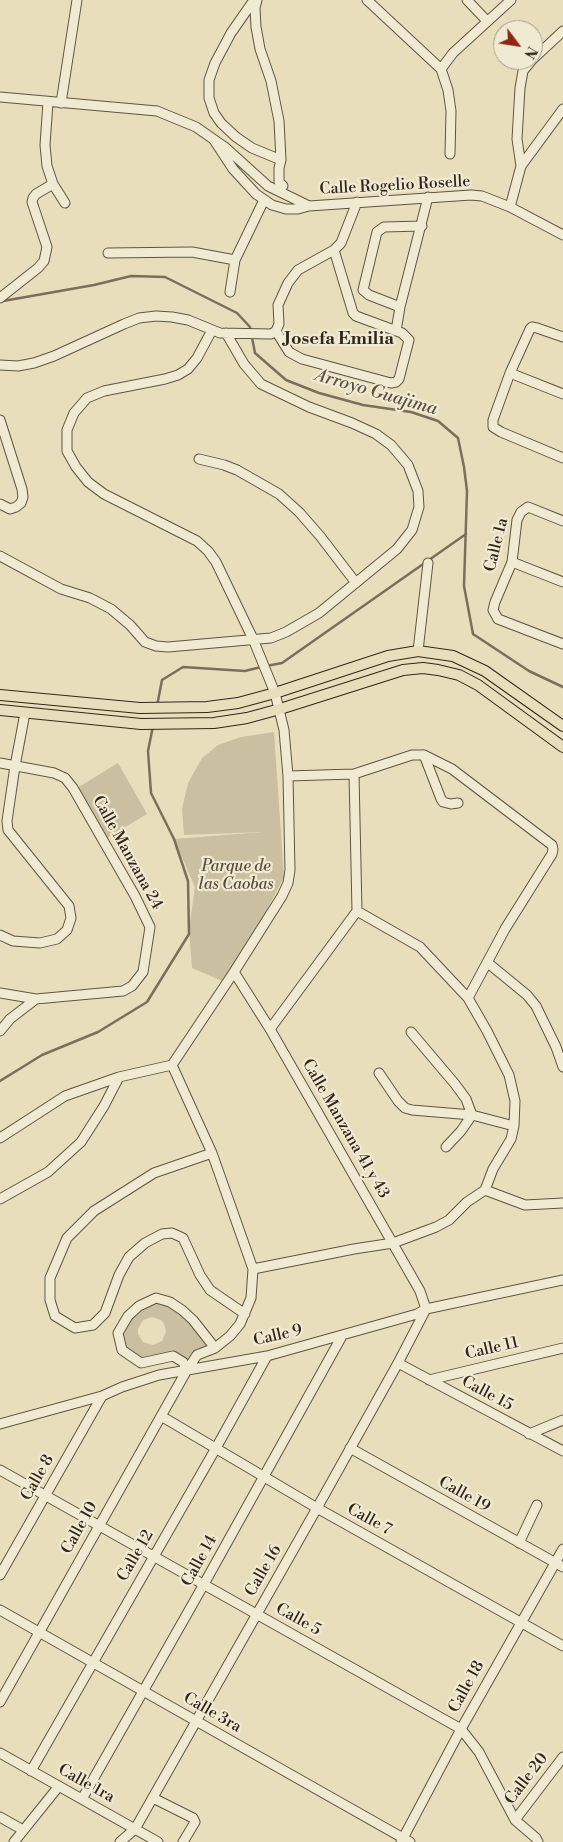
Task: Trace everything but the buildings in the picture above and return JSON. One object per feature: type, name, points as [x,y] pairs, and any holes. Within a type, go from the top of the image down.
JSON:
[{"type":"main road","points":[[0,694],[140,708],[176,709],[238,703],[275,693],[388,656],[418,651],[453,656],[477,666],[563,726]]},
{"type":"main road","points":[[0,710],[141,724],[214,724],[280,709],[403,670],[422,668],[459,675],[478,685],[563,747]]},
{"type":"street","points":[[61,103],[77,0]]},
{"type":"street","points":[[255,0],[231,33],[215,63],[209,80],[209,98],[214,113],[236,138],[252,148],[281,161]]},
{"type":"street","points":[[255,0],[256,27],[260,49],[272,81],[276,99],[281,161],[279,182],[281,189],[272,205]]},
{"type":"street","points":[[367,0],[441,69],[448,90],[451,111],[450,154]]},
{"type":"street","points":[[467,0],[487,21]]},
{"type":"street","points":[[441,69],[453,53],[511,0]]},
{"type":"street","points":[[543,49],[563,31]]},
{"type":"street","points":[[521,166],[517,138],[520,88],[524,70]]},
{"type":"street","name":"Calle Rogelio Roselle","points":[[0,97],[157,111],[186,122],[226,148],[268,186],[281,189],[309,206]]},
{"type":"street","points":[[48,102],[45,146],[47,166],[54,184],[65,203]]},
{"type":"street","points":[[510,207],[521,166],[563,109]]},
{"type":"street","name":"Calle Rogelio Roselle","points":[[214,140],[233,169],[264,200],[272,205],[286,209],[428,197],[482,196],[510,207],[563,235]]},
{"type":"street","points":[[0,298],[44,261],[47,247],[32,202],[36,194],[54,184]]},
{"type":"street","points":[[396,331],[400,306],[428,197]]},
{"type":"street","points":[[230,292],[236,260],[264,200]]},
{"type":"street","points":[[0,365],[18,366],[34,363],[139,318],[172,317],[188,320],[212,330],[226,333],[271,334],[279,324],[278,305],[288,283],[298,270],[334,250],[340,243],[358,202]]},
{"type":"street","points":[[400,306],[369,295],[363,290],[377,232],[384,227],[422,226]]},
{"type":"street","points":[[276,330],[289,352],[302,359],[391,383],[396,382],[409,344],[407,336],[356,316],[353,313],[334,250]]},
{"type":"street","points":[[108,253],[192,252],[236,260]]},
{"type":"street","points":[[563,337],[532,327],[528,332],[510,374],[493,420],[493,427],[500,432],[563,458]]},
{"type":"street","points":[[0,1138],[65,1096],[119,1077],[172,1066],[234,972],[282,896],[288,883],[290,870],[288,776],[280,709],[253,639],[216,562],[197,541],[104,494],[88,482],[76,467],[67,451],[67,430],[74,413],[87,398],[104,390],[178,375],[197,358],[212,330]]},
{"type":"street","points":[[0,556],[61,589],[90,598],[111,608],[145,642],[168,647],[271,638],[286,632],[319,613],[397,549],[412,530],[419,507],[418,491],[408,465],[391,445],[376,434],[309,407],[262,384],[244,364],[226,333]]},
{"type":"street","points":[[510,374],[563,394]]},
{"type":"street","points":[[0,420],[23,497],[21,503],[16,508],[0,504]]},
{"type":"street","points":[[199,460],[224,465],[237,470],[279,494],[299,512],[320,536],[356,583]]},
{"type":"street","name":"Calle 1a","points":[[563,521],[528,507],[522,512],[517,520],[512,562],[493,610],[498,619],[563,644]]},
{"type":"street","points":[[512,562],[563,582]]},
{"type":"street","points":[[418,651],[428,563]]},
{"type":"street","points":[[0,935],[13,941],[40,943],[57,938],[67,930],[72,918],[69,906],[8,830],[7,821],[25,713]]},
{"type":"street","points":[[288,776],[354,774],[412,755],[424,755],[452,769],[552,845],[552,854],[505,929],[468,998]]},
{"type":"street","points":[[424,755],[440,799],[443,802],[458,803]]},
{"type":"street","name":"Calle Manzana 24","points":[[0,763],[54,773],[65,778],[135,896],[150,927],[143,972],[132,986],[123,991],[36,999],[0,993]]},
{"type":"street","points":[[270,1030],[357,911],[354,774]]},
{"type":"street","points":[[172,1066],[212,1153],[253,1269],[354,1248],[393,1243],[449,1220],[467,1202],[485,1190],[493,1169],[511,1138],[514,1126],[515,1101],[509,1075],[468,998],[420,947],[357,911]]},
{"type":"street","points":[[488,963],[527,995],[536,1006],[563,1066]]},
{"type":"street","name":"Calle Manzana 41 y 43","points":[[234,972],[270,1030],[393,1243],[420,1291],[426,1309]]},
{"type":"street","points":[[0,1031],[10,1019],[36,999]]},
{"type":"street","points":[[411,1032],[455,1084],[466,1099],[472,1115]]},
{"type":"street","points":[[379,1073],[405,1108],[472,1115],[514,1126]]},
{"type":"street","points":[[0,1199],[48,1172],[81,1142],[104,1106],[119,1077]]},
{"type":"street","points":[[446,1147],[461,1132],[472,1115]]},
{"type":"street","points":[[212,1153],[154,1173],[94,1211],[67,1238],[50,1278],[50,1300],[55,1316],[75,1328],[93,1325],[105,1313],[119,1275],[129,1257],[145,1243],[162,1234],[172,1234],[182,1238],[200,1275],[210,1290],[245,1314]]},
{"type":"street","points":[[485,1190],[524,1206],[563,1203]]},
{"type":"street","name":"Calle 10","points":[[0,1702],[187,1370],[197,1355],[215,1348],[230,1336],[240,1324],[251,1298],[253,1269]]},
{"type":"street","name":"Calle 9","points":[[0,1424],[102,1396],[122,1387],[159,1376],[267,1356],[417,1314],[426,1309],[563,1280]]},
{"type":"street","points":[[187,1370],[183,1362],[173,1356],[141,1363],[122,1350],[118,1334],[128,1316],[139,1306],[156,1298],[170,1302],[193,1320],[215,1348]]},
{"type":"street","name":"Calle 16","points":[[120,1842],[135,1829],[153,1798],[398,1363],[426,1309]]},
{"type":"street","name":"Calle 14","points":[[82,1799],[342,1336]]},
{"type":"street","name":"Calle 11","points":[[429,1380],[563,1348]]},
{"type":"street","name":"Calle 12","points":[[31,1771],[267,1356]]},
{"type":"street","name":"Calle 15","points":[[398,1363],[563,1452]]},
{"type":"street","name":"Calle 8","points":[[0,1576],[102,1396]]},
{"type":"street","name":"Calle 7","points":[[161,1416],[317,1508],[563,1646]]},
{"type":"street","points":[[529,1434],[563,1420]]},
{"type":"street","name":"Calle 19","points":[[350,1448],[559,1565]]},
{"type":"street","name":"Calle 5","points":[[0,1470],[461,1729],[479,1752],[515,1820],[536,1838],[538,1842]]},
{"type":"street","points":[[519,1543],[537,1505]]},
{"type":"street","name":"Calle 18","points":[[405,1841],[461,1729],[521,1622],[559,1565],[563,1549]]},
{"type":"street","name":"Calle 3ra","points":[[0,1610],[144,1690],[196,1722],[405,1841]]},
{"type":"street","name":"Calle 1ra","points":[[0,1753],[158,1842]]},
{"type":"street","name":"Calle 20","points":[[515,1820],[563,1757]]},
{"type":"street","points":[[14,1842],[59,1786]]},
{"type":"street","points":[[153,1798],[193,1818],[195,1822],[183,1842]]},
{"type":"street","points":[[0,1816],[24,1830]]},
{"type":"green space","name":"Parque de las Caobas","points":[[274,732],[284,877],[234,972],[222,981],[192,968],[189,929],[195,887],[174,839],[263,832],[184,835],[182,809],[188,783],[202,758],[218,745],[241,737]]},
{"type":"green space","points":[[118,763],[147,814],[107,838],[77,788]]},
{"type":"green space","points":[[156,1303],[169,1306],[180,1313],[210,1346],[189,1362],[186,1358],[173,1351],[142,1358],[126,1348],[123,1334],[132,1319],[142,1309]],"holes":[[[152,1317],[161,1320],[166,1332],[162,1341],[153,1345],[143,1342],[138,1334],[138,1329],[143,1320]]]},
{"type":"waterway","name":"Arroyo Guajima","points":[[3,301],[94,285],[131,276],[165,277],[237,313],[250,327],[255,353],[286,380],[319,393],[363,405],[411,412],[438,421],[458,438],[464,467],[467,491],[464,586],[473,634],[529,671],[563,687]]},
{"type":"waterway","points":[[266,666],[282,663],[466,534]]},
{"type":"waterway","points":[[157,706],[162,680],[183,667],[245,671],[261,667]]},
{"type":"waterway","points":[[0,1081],[42,1055],[98,1032],[147,1002],[189,934],[188,881],[174,839],[151,793],[148,751],[153,726]]},
{"type":"district","name":"Josefa Emilia","points":[[339,340]]}]
